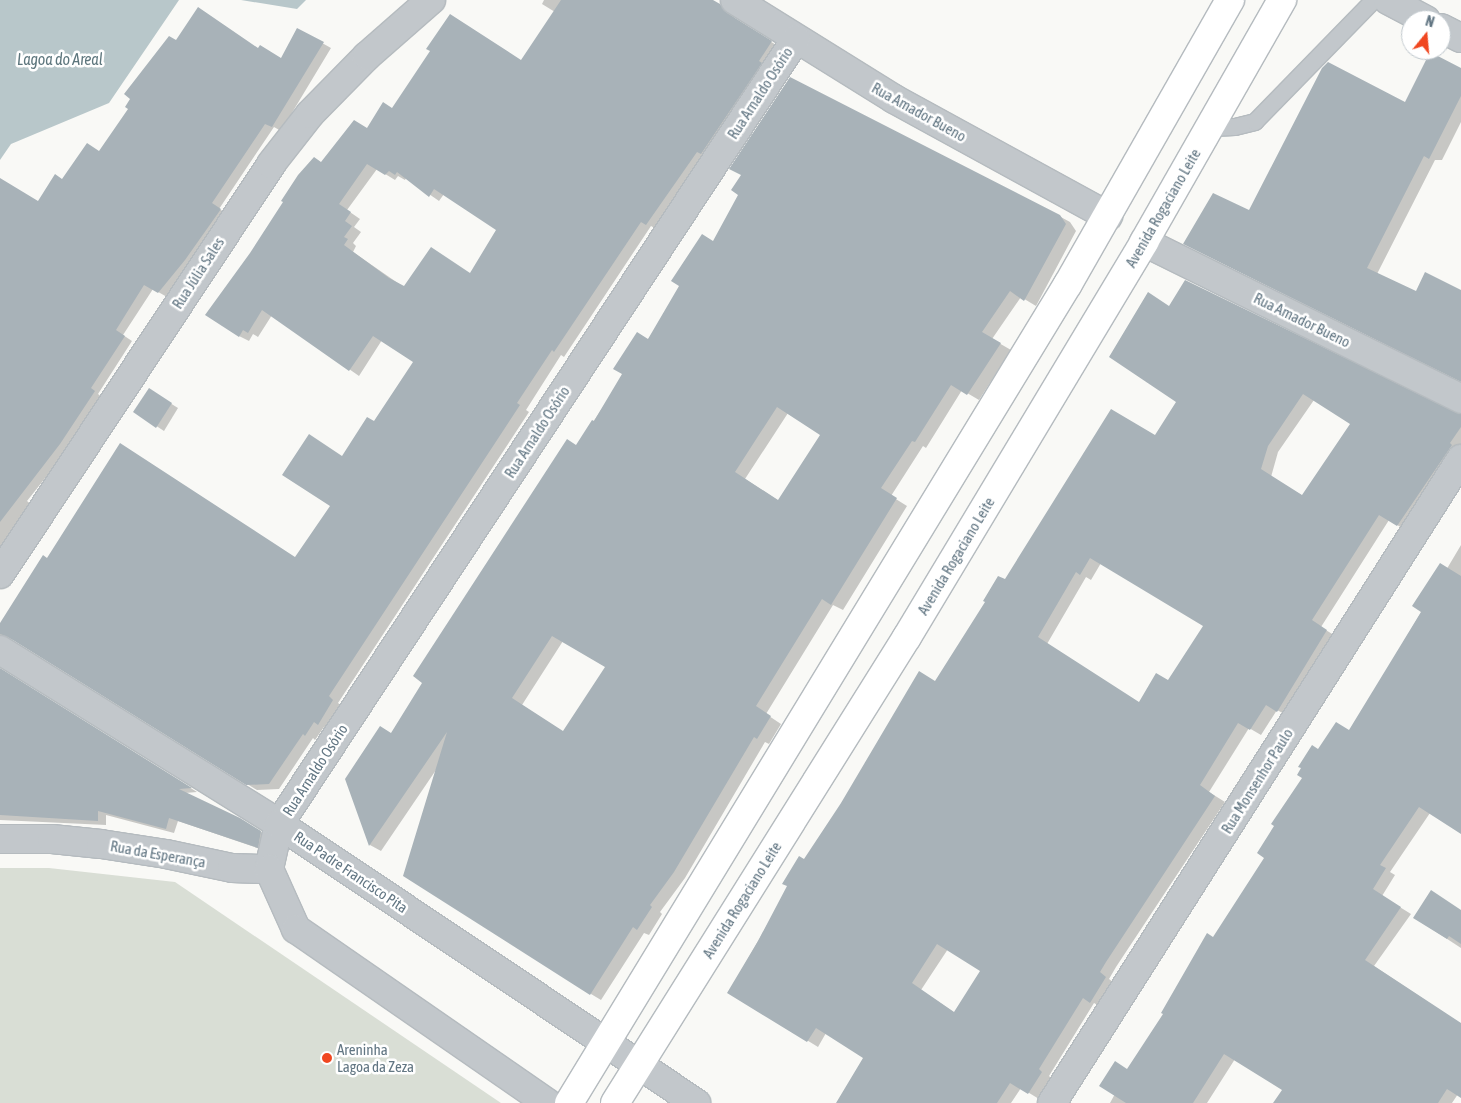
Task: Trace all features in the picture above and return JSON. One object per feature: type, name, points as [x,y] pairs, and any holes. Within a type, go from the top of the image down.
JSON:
[{"type":"main road","points":[[569,1103],[608,1042],[717,858],[960,462],[1108,216],[1230,0]]},
{"type":"main road","name":"Avenida Rogaciano Leite","points":[[615,1103],[874,692],[1144,242],[1282,0]]},
{"type":"street","name":"Rua Júlia Sales","points":[[0,574],[271,164],[310,114],[367,56],[431,0]]},
{"type":"street","name":"Rua Amador Bueno","points":[[735,0],[894,99],[1108,216]]},
{"type":"street","points":[[1388,0],[1407,10]]},
{"type":"street","name":"Rua Arnaldo Osório","points":[[279,824],[796,39]]},
{"type":"street","name":"Rua Amador Bueno","points":[[1144,242],[1461,399]]},
{"type":"street","name":"Rua Monsenhor Paulo","points":[[1052,1103],[1461,459]]},
{"type":"street","name":"Rua Padre Francisco Pita","points":[[0,650],[279,824],[608,1042],[638,1065],[696,1103]]},
{"type":"street","points":[[279,824],[269,869],[296,929],[547,1103]]},
{"type":"street","name":"Rua da Esperança","points":[[0,839],[52,838],[166,854],[232,868],[269,869]]},
{"type":"lane","points":[[1209,128],[1235,128],[1255,122],[1374,0]]},
{"type":"shaded area","points":[[0,868],[49,868],[175,882],[501,1103],[0,1103]]},
{"type":"water","name":"Lagoa do Areal","points":[[0,0],[179,0],[109,103],[11,144],[0,160]]},
{"type":"water","points":[[241,0],[306,0],[297,9]]},
{"type":"building","points":[[561,0],[713,0],[720,4],[727,13],[772,41],[759,61],[762,63],[701,154],[697,152],[646,225],[641,222],[554,352],[552,350],[517,403],[520,405],[329,696],[333,700],[318,725],[314,722],[305,736],[303,734],[269,784],[246,785],[8,637],[0,634],[0,623],[43,555],[47,558],[120,443],[295,557],[330,506],[282,475],[309,434],[342,456],[367,417],[374,421],[413,362],[373,336],[349,371],[262,310],[248,333],[243,330],[239,337],[205,315],[250,253],[298,175],[314,157],[321,162],[354,120],[367,128],[383,102],[392,108],[430,51],[426,49],[450,14],[521,60]],"holes":[[[367,164],[385,175],[389,171],[395,175],[397,172],[429,197],[434,189],[496,230],[470,273],[431,247],[404,286],[389,278],[344,245],[348,239],[344,237],[352,226],[345,221],[351,212],[339,204]]]},
{"type":"building","points":[[198,7],[258,48],[260,45],[281,58],[297,28],[324,42],[272,127],[265,124],[212,203],[221,209],[185,260],[158,293],[144,285],[116,330],[125,336],[91,388],[95,391],[60,444],[0,522],[0,178],[38,201],[55,174],[62,179],[87,143],[99,151],[128,109],[125,107],[130,99],[124,94],[169,36],[176,40]]},
{"type":"building","points":[[1426,60],[1446,60],[1461,68],[1461,96],[1429,159],[1424,156],[1367,268],[1416,291],[1425,272],[1461,290],[1461,382],[1183,244],[1213,193],[1249,210],[1322,68],[1328,62],[1405,102]]},
{"type":"building","points":[[790,77],[1060,215],[1066,224],[1024,301],[1010,291],[982,332],[1001,343],[967,395],[951,385],[915,442],[912,441],[881,488],[897,498],[831,605],[822,599],[756,706],[771,716],[757,739],[754,737],[674,872],[650,905],[652,907],[637,930],[633,927],[590,995],[403,876],[447,732],[369,846],[345,779],[380,726],[391,733],[422,683],[413,676],[567,439],[576,445],[592,420],[594,421],[622,374],[613,369],[637,332],[648,339],[679,286],[671,281],[702,234],[713,241],[738,195],[731,190],[741,175],[729,169]],"holes":[[[777,407],[820,435],[778,500],[735,472]],[[552,636],[605,667],[563,731],[512,698]]]},
{"type":"building","points":[[1185,280],[1461,414],[1461,427],[1450,443],[1452,445],[1397,526],[1379,515],[1312,620],[1327,630],[1277,712],[1266,705],[1250,730],[1238,723],[1200,785],[1215,796],[1106,962],[1100,972],[1106,977],[1090,1003],[1083,998],[1039,1069],[1042,1072],[1028,1094],[1010,1083],[997,1103],[836,1103],[863,1058],[816,1028],[807,1042],[727,993],[758,941],[787,886],[782,884],[799,856],[804,859],[841,803],[919,671],[935,681],[985,602],[983,601],[998,576],[1005,579],[1111,409],[1155,435],[1176,402],[1109,357],[1148,292],[1169,306]],"holes":[[[1303,394],[1350,424],[1302,495],[1261,469],[1268,446]],[[1090,558],[1203,626],[1168,680],[1156,673],[1139,702],[1038,637],[1076,572],[1080,575]],[[937,944],[980,971],[954,1012],[912,983]]]},
{"type":"building","points":[[149,388],[172,403],[156,428],[133,412]]},
{"type":"building","points":[[1440,563],[1461,576],[1461,834],[1419,807],[1380,865],[1386,868],[1373,889],[1401,907],[1365,960],[1461,1023],[1461,1098],[1447,1089],[1438,1103],[1273,1103],[1282,1090],[1224,1054],[1193,1103],[1126,1103],[1099,1086],[1115,1061],[1127,1069],[1163,1014],[1161,1013],[1207,933],[1213,937],[1264,858],[1257,853],[1274,826],[1271,824],[1302,778],[1297,775],[1301,768],[1298,767],[1312,745],[1318,749],[1336,722],[1349,730],[1421,612],[1412,606]]},
{"type":"building","points":[[0,668],[192,788],[179,789],[240,818],[261,831],[258,848],[169,818],[166,829],[98,811],[98,821],[0,815]]},
{"type":"building","points":[[1431,890],[1461,910],[1461,944],[1449,936],[1447,939],[1413,918]]},
{"type":"place","name":"Areninha Lagoa da Zeza","points":[[327,1058]]}]
